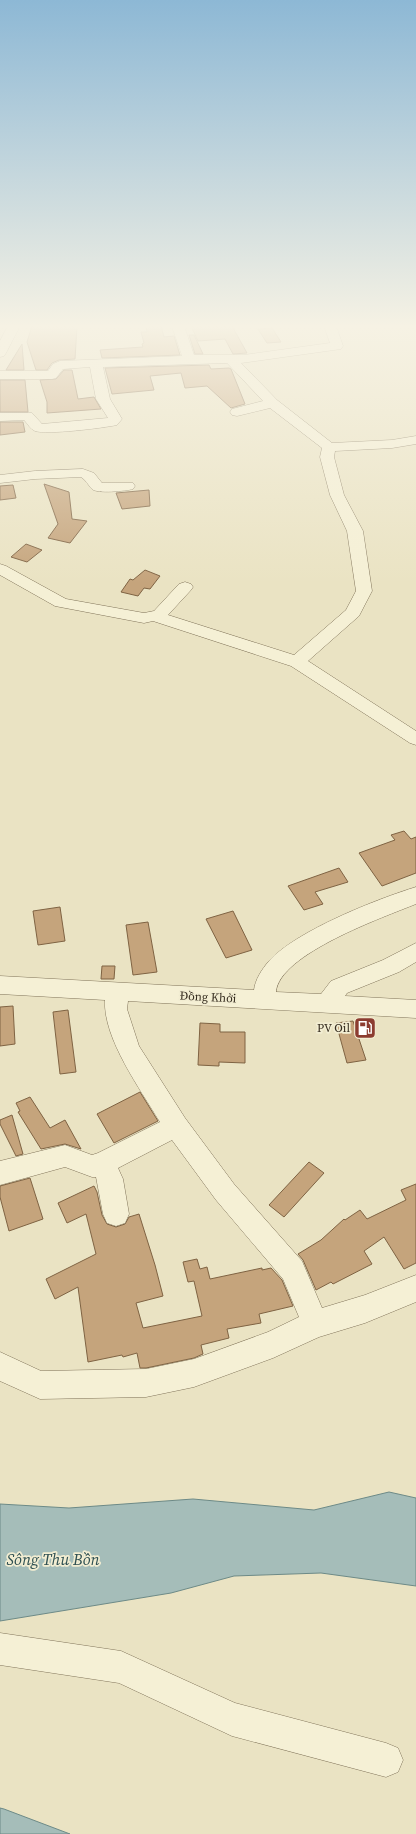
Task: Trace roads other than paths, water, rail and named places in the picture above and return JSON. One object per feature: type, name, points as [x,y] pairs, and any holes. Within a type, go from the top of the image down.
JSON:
[{"type":"street","points":[[0,417],[27,416],[31,419],[34,426],[40,428],[80,426],[112,422],[115,419],[111,412]]},
{"type":"street","points":[[283,412],[329,446],[392,444],[416,440]]},
{"type":"street","points":[[297,662],[353,613],[364,591],[355,531],[337,495],[327,457],[329,446]]},
{"type":"street","points":[[0,479],[35,475],[83,474],[89,476],[98,487],[128,486]]},
{"type":"street","points":[[0,569],[61,603],[144,618],[156,616],[297,662],[416,739]]},
{"type":"street","points":[[156,616],[185,587]]},
{"type":"street","points":[[265,1000],[267,981],[281,962],[306,945],[359,919],[416,895]]},
{"type":"street","points":[[327,1003],[340,986],[390,966],[416,952]]},
{"type":"street","name":"Đồng Khởi","points":[[0,985],[416,1009]]},
{"type":"street","points":[[118,992],[116,1009],[128,1049],[176,1126],[225,1192],[293,1270],[315,1324]]},
{"type":"street","points":[[0,1173],[65,1156],[92,1166],[102,1164],[176,1126]]},
{"type":"street","points":[[102,1164],[110,1179],[116,1214]]},
{"type":"street","points":[[0,1366],[40,1385],[146,1383],[194,1372],[273,1344],[315,1324],[365,1309],[416,1288]]},
{"type":"street","points":[[0,1649],[121,1667],[232,1719],[386,1760]]},
{"type":"water","name":"Sông Thu Bồn","points":[[389,1492],[416,1498],[416,1586],[321,1573],[234,1576],[171,1593],[0,1621],[0,1504],[69,1508],[193,1499],[314,1510]]},
{"type":"water","points":[[0,1808],[4,1809],[70,1834],[0,1834]]},
{"type":"place","name":"PV Oil","points":[[365,1028]]}]
